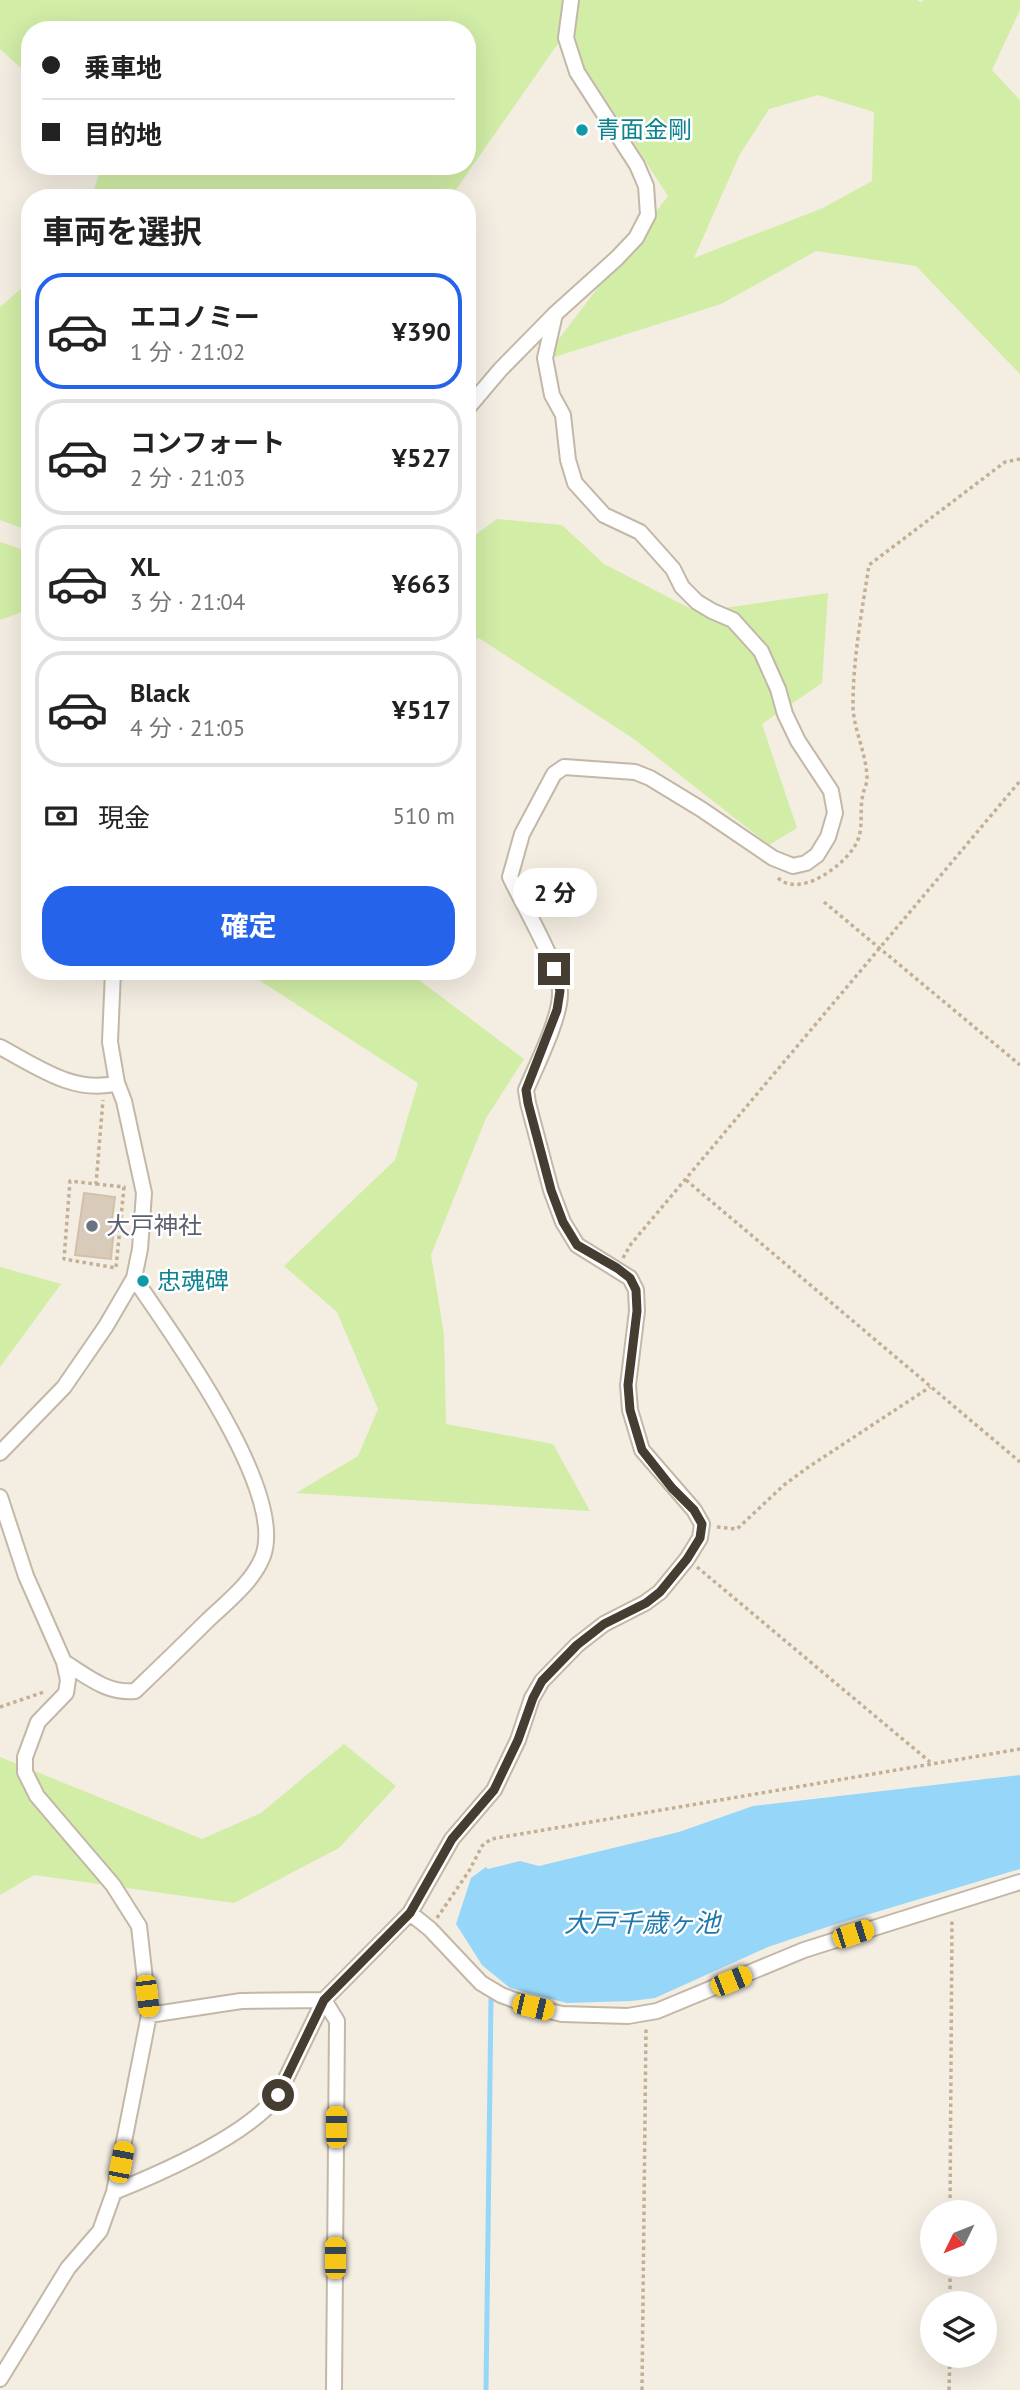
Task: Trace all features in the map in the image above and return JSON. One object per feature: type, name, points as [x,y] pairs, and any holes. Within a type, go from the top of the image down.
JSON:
[{"type":"street","points":[[476,398],[555,314],[636,238],[648,215],[646,186],[637,165],[577,72],[566,38],[571,0]]},
{"type":"street","points":[[114,2192],[153,2176],[222,2140],[271,2104],[278,2095],[324,2000],[410,1913],[452,1839],[494,1790],[542,1681],[577,1645],[604,1624],[646,1603],[660,1592],[700,1538],[702,1524],[694,1510],[672,1488],[642,1450],[630,1410],[628,1385],[637,1311],[636,1290],[630,1278],[617,1268],[577,1245],[563,1222],[551,1190],[526,1090],[557,1010],[560,991],[554,969],[510,877],[522,834],[554,774],[564,767],[635,772],[650,778],[772,858],[793,866],[806,863],[817,855],[828,837],[835,813],[831,792],[797,741],[761,651],[733,620],[697,602],[682,587],[673,569],[640,532],[604,515],[575,483],[568,460],[563,415],[552,395],[545,358],[555,314]]},
{"type":"street","points":[[0,1453],[64,1387],[106,1326],[134,1278],[140,1249],[144,1194],[124,1101],[110,1085],[113,980]]},
{"type":"street","points":[[0,1047],[69,1083],[110,1085]]},
{"type":"street","points":[[64,1662],[102,1687],[135,1691],[246,1583],[263,1556],[266,1531],[262,1500],[237,1446],[187,1356],[134,1278]]},
{"type":"street","points":[[0,1497],[26,1576],[64,1662],[68,1680],[66,1693],[48,1710],[34,1730],[25,1757],[25,1772],[37,1796],[113,1885],[139,1926],[149,2015],[114,2192],[100,2231],[58,2283],[0,2379]]},
{"type":"street","points":[[410,1913],[430,1928],[481,1983],[501,1995],[562,2014],[646,2015],[804,1950],[1020,1882]]},
{"type":"street","points":[[149,2015],[242,2001],[324,2000]]},
{"type":"street","points":[[324,2000],[337,2021],[334,2390]]},
{"type":"path","points":[[772,858],[772,873],[783,883],[807,884],[840,863],[857,843],[861,828],[863,793],[868,780],[853,707],[857,646],[870,565],[1005,462],[1020,459]]},
{"type":"path","points":[[617,1268],[631,1244],[1020,781]]},
{"type":"path","points":[[824,902],[1020,1065]]},
{"type":"path","points":[[96,1184],[110,1085]]},
{"type":"path","points":[[686,1180],[1020,1462]]},
{"type":"path","points":[[70,1181],[96,1184],[124,1187],[116,1268],[64,1259],[70,1181]]},
{"type":"path","points":[[702,1524],[737,1528],[807,1468],[930,1387]]},
{"type":"path","points":[[687,1559],[930,1762]]},
{"type":"path","points":[[0,1707],[34,1697],[68,1680]]},
{"type":"path","points":[[430,1928],[469,1871],[482,1846],[491,1839],[930,1762],[1020,1749]]},
{"type":"path","points":[[950,2200],[952,1903]]},
{"type":"path","points":[[642,2390],[646,2015]]},
{"type":"path","points":[[949,2390],[950,2368]]},
{"type":"green space","points":[[0,0],[1020,0],[1020,10],[992,70],[1020,100],[1020,374],[916,266],[816,251],[721,304],[542,361],[668,196],[564,35],[476,161],[476,21],[21,21],[21,68],[0,49]],"holes":[[[818,95],[874,112],[872,181],[823,208],[694,258],[740,154],[769,109]]]},
{"type":"green space","points":[[99,175],[466,175],[456,189],[94,189]]},
{"type":"green space","points":[[21,289],[21,528],[0,520],[0,307]]},
{"type":"green space","points":[[497,519],[562,525],[604,564],[697,612],[828,593],[822,683],[762,724],[797,828],[769,845],[634,739],[479,638],[476,639],[476,534]]},
{"type":"green space","points":[[0,542],[21,549],[21,612],[0,620]]},
{"type":"green space","points":[[259,980],[419,980],[524,1059],[486,1118],[431,1255],[444,1335],[446,1424],[553,1444],[590,1511],[296,1493],[358,1456],[378,1409],[337,1312],[284,1266],[395,1160],[418,1083]]},
{"type":"green space","points":[[0,1267],[61,1284],[0,1367]]},
{"type":"green space","points":[[344,1744],[396,1786],[339,1848],[234,1903],[34,1875],[0,1895],[0,1757],[202,1839],[261,1813]]},
{"type":"water","name":"大戸千歳ヶ池","points":[[1020,1775],[1020,1869],[768,1947],[655,1998],[567,2003],[510,1988],[482,1965],[456,1924],[471,1878],[486,1867],[488,1869],[520,1861],[539,1866],[679,1832],[753,1806]]},
{"type":"building","name":"大戸神社","points":[[84,1193],[115,1197],[111,1259],[75,1255]]},
{"type":"waterway","points":[[486,2390],[491,1998]]},
{"type":"place","name":"青面金剛","points":[[582,130]]},
{"type":"place","name":"大戸神社","points":[[92,1226]]},
{"type":"place","name":"忠魂碑","points":[[143,1281]]},
{"type":"route","points":[[278,2095],[324,2000],[410,1913],[452,1839],[494,1790],[542,1681],[577,1645],[604,1624],[646,1603],[660,1592],[700,1538],[702,1524],[694,1510],[672,1488],[642,1450],[630,1410],[628,1385],[637,1311],[636,1290],[630,1278],[617,1268],[577,1245],[563,1222],[551,1190],[528,1103],[526,1090],[557,1010],[560,991],[554,969]]}]
